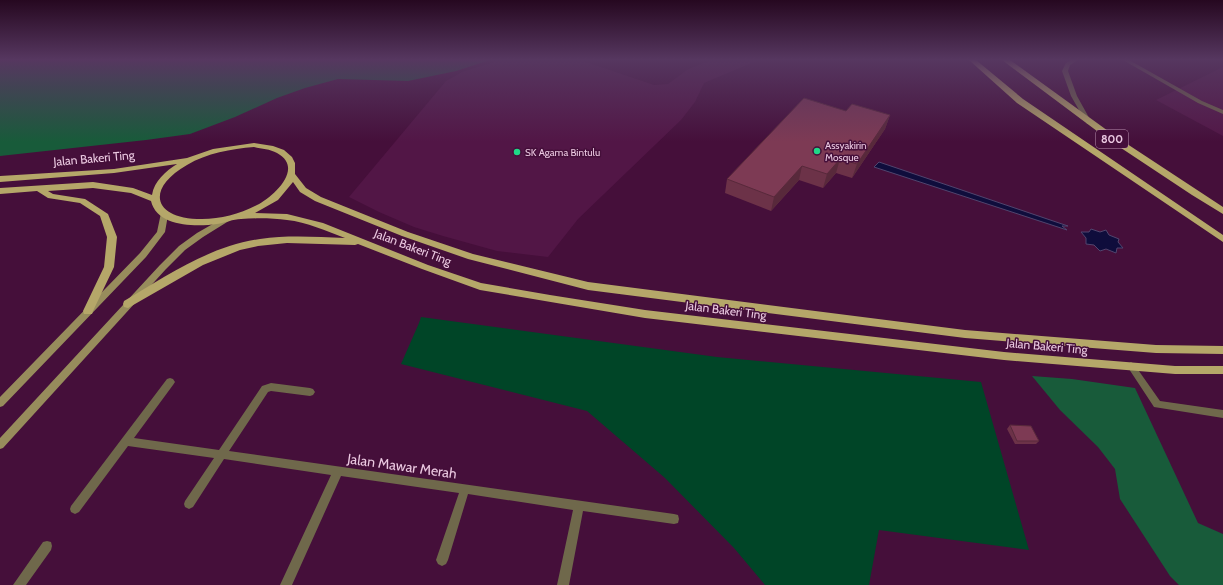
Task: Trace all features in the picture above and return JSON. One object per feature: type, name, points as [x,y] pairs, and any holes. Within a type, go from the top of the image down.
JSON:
[{"type":"main road","name":"800","points":[[1003,87],[1020,101],[1223,239]]},
{"type":"main road","name":"800","points":[[1041,87],[1089,123],[1150,165],[1223,211]]},
{"type":"main road","points":[[254,145],[285,154],[292,164],[292,175],[286,186],[275,198],[258,208],[238,216],[209,222],[176,220],[164,214],[157,208],[154,199],[157,188],[164,178],[176,168],[191,159],[211,151],[233,146],[254,145]]},
{"type":"main road","name":"Jalan Bakeri Ting","points":[[0,179],[114,171],[191,159]]},
{"type":"main road","name":"Jalan Bakeri Ting","points":[[292,175],[303,190],[318,199],[405,234],[471,257],[588,286],[635,294],[965,334],[1156,348],[1223,350]]},
{"type":"main road","points":[[0,191],[94,184],[133,191],[154,199]]},
{"type":"main road","points":[[39,189],[51,196],[82,201],[104,214],[112,237],[109,267],[88,311]]},
{"type":"main road","points":[[0,403],[143,255],[161,232],[164,214]]},
{"type":"main road","name":"Jalan Bakeri Ting","points":[[238,216],[287,217],[320,225],[425,267],[480,286],[646,314],[1004,356],[1175,370],[1223,370]]},
{"type":"main road","points":[[0,445],[128,304],[182,248],[200,235],[228,219]]},
{"type":"main road","points":[[128,304],[199,262],[242,247],[277,240],[365,243]]},
{"type":"street","points":[[1071,87],[1089,123]]},
{"type":"street","points":[[1174,87],[1200,102],[1223,112]]},
{"type":"street","points":[[1131,366],[1158,404],[1223,414]]},
{"type":"street","points":[[75,509],[170,382]]},
{"type":"street","points":[[189,504],[265,389],[271,387],[310,392]]},
{"type":"street","name":"Jalan Mawar Merah","points":[[126,441],[674,519]]},
{"type":"street","points":[[286,585],[338,471]]},
{"type":"street","points":[[442,560],[465,489]]},
{"type":"street","points":[[563,585],[579,505]]},
{"type":"street","points":[[19,585],[47,546]]},
{"type":"shaded area","name":"SK Agama Bintulu","points":[[441,87],[702,87],[695,102],[681,120],[578,219],[548,257],[497,251],[443,236],[414,227],[349,197]]},
{"type":"shaded area","points":[[1182,87],[1223,87],[1223,136],[1156,100]]},
{"type":"shaded area","points":[[879,162],[1068,226],[1062,226],[1067,230],[874,167]]},
{"type":"shaded area","points":[[1091,229],[1100,232],[1106,230],[1109,235],[1119,239],[1118,242],[1123,248],[1117,248],[1116,253],[1106,249],[1100,251],[1094,245],[1086,244],[1086,238],[1081,232],[1089,232]]},
{"type":"green space","points":[[0,87],[308,87],[277,98],[235,117],[190,134],[0,156]]},
{"type":"green space","points":[[421,317],[717,357],[981,382],[1029,550],[879,530],[869,585],[765,585],[734,548],[665,478],[587,411],[401,364]]},
{"type":"green space","points":[[1032,376],[1072,379],[1135,388],[1198,523],[1223,534],[1223,585],[1179,585],[1170,576],[1120,499],[1115,469],[1098,447],[1060,410]]},
{"type":"building","name":"Assyakirin Mosque","points":[[804,98],[846,111],[852,104],[890,115],[857,164],[840,159],[827,174],[802,166],[774,197],[727,179]]},
{"type":"building","points":[[1010,425],[1031,426],[1039,441],[1017,441]]},
{"type":"place","name":"Assyakirin Mosque","points":[[817,151]]},
{"type":"place","name":"SK Agama Bintulu","points":[[517,152]]}]
